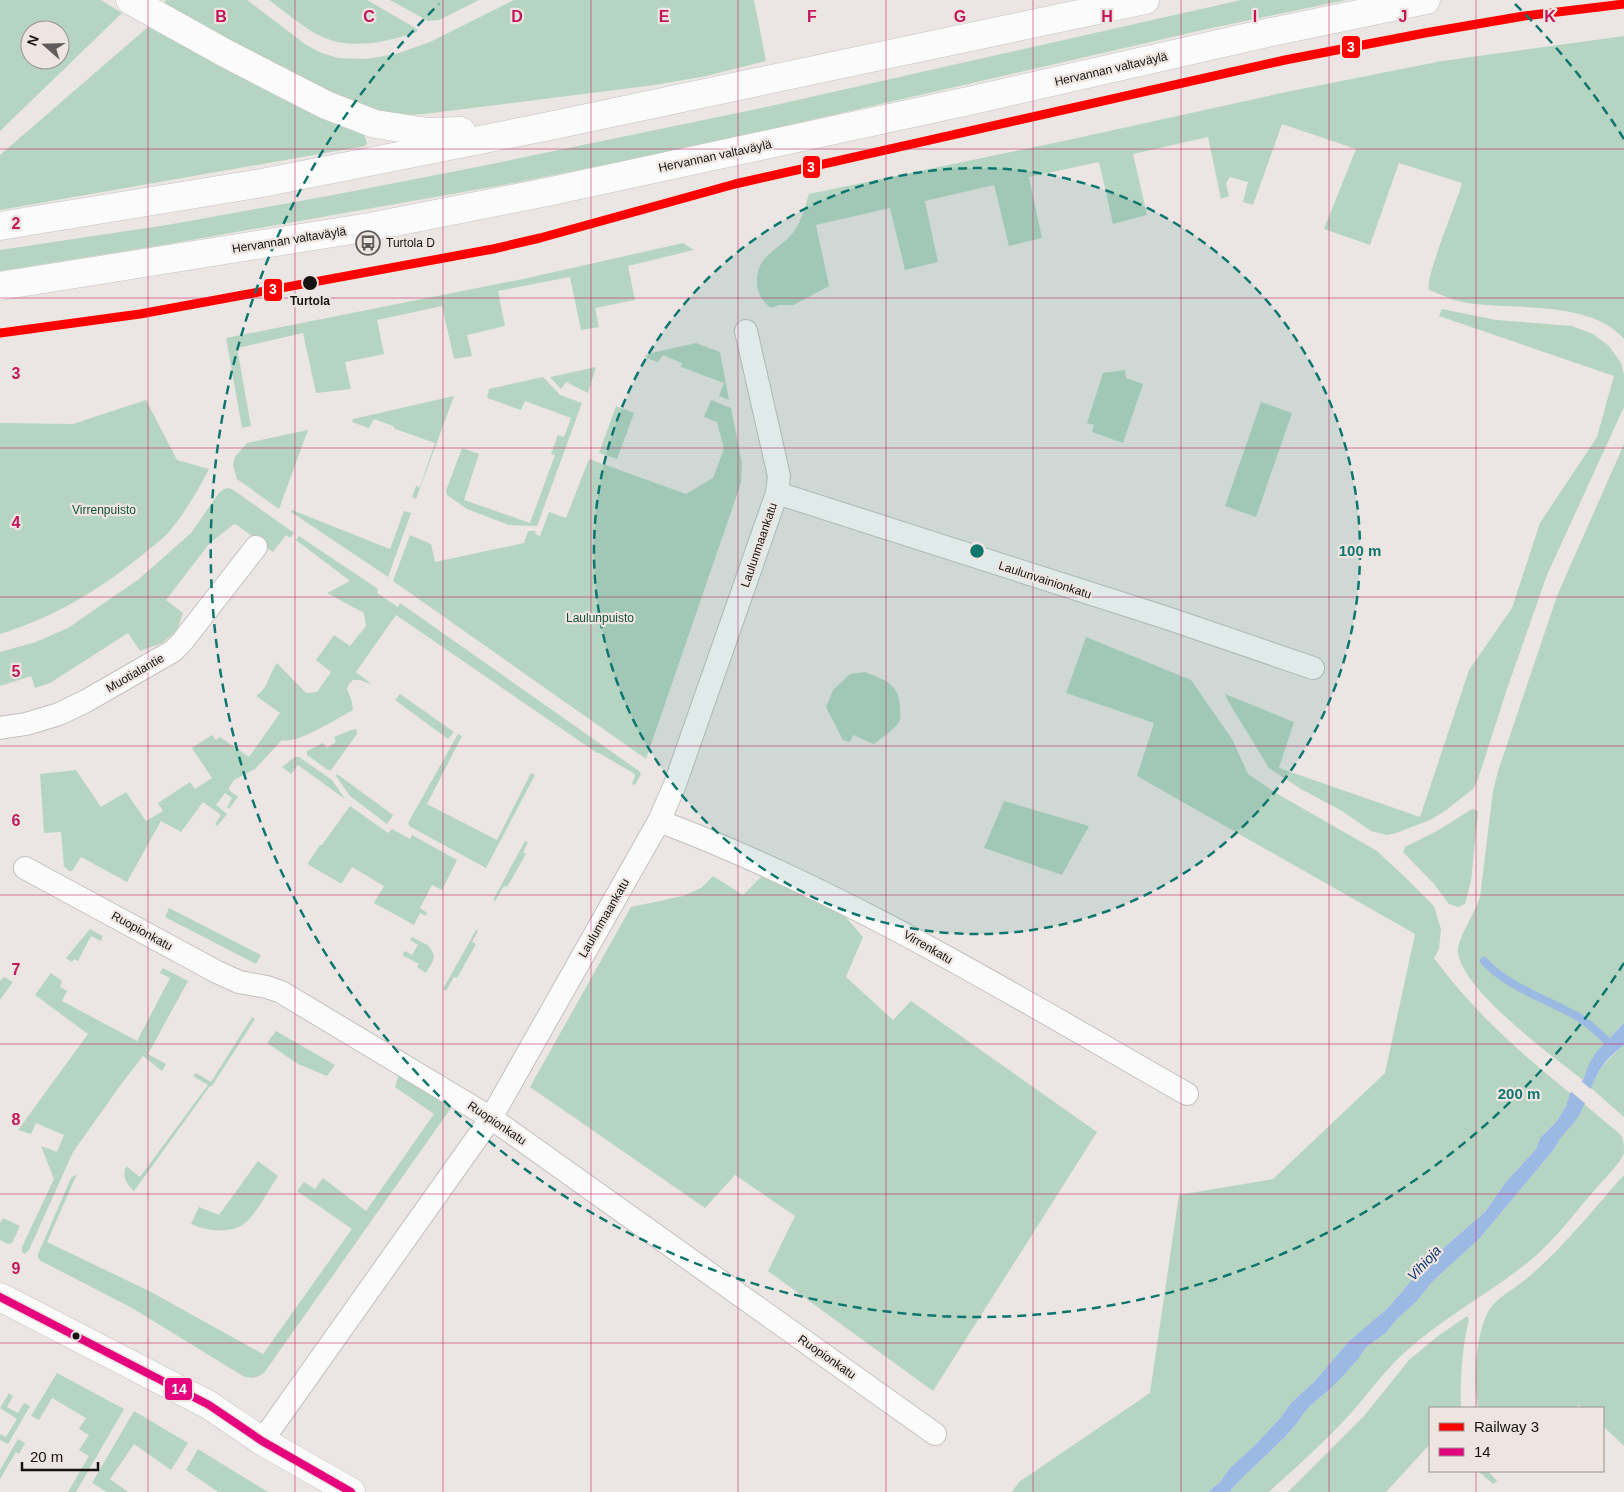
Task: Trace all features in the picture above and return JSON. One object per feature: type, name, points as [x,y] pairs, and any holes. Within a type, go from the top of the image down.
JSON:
[{"type":"main road","points":[[130,0],[225,53],[318,100],[375,124],[428,132],[540,128]]},
{"type":"main road","points":[[0,226],[262,183],[540,128],[1144,0]]},
{"type":"main road","name":"Hervannan valtaväylä","points":[[0,286],[370,227],[463,209],[964,102],[1262,34],[1426,0]]},
{"type":"main road","points":[[0,1297],[209,1404],[262,1442],[351,1492]]},
{"type":"street","name":"Laulunmaankatu","points":[[262,1442],[491,1118],[659,821],[674,787],[777,493],[779,476],[746,331]]},
{"type":"street","name":"Laulunvainionkatu","points":[[777,493],[1167,618],[1313,668]]},
{"type":"street","name":"Muotialantie","points":[[0,728],[26,724],[59,714],[173,651],[256,547]]},
{"type":"street","name":"Virrenkatu","points":[[659,821],[713,841],[887,924],[1187,1094]]},
{"type":"street","name":"Ruopionkatu","points":[[25,868],[218,972],[239,982],[267,987],[281,992],[491,1118],[935,1434]]},
{"type":"green space","points":[[0,0],[101,0],[122,13],[70,63],[70,20],[20,20],[20,70],[63,70],[0,131]]},
{"type":"green space","points":[[166,0],[247,0],[305,44],[319,52],[338,58],[366,59],[396,54],[430,42],[514,0],[754,0],[766,61],[706,76],[655,85],[404,115],[377,112],[308,84],[164,3]]},
{"type":"green space","points":[[269,0],[367,0],[417,29],[417,32],[365,44],[338,42],[313,32]]},
{"type":"green space","points":[[390,0],[479,0],[439,20],[428,21]]},
{"type":"green space","points":[[1241,0],[1346,0],[1207,29],[689,148],[514,183],[169,244],[0,271],[0,250],[167,225],[477,167],[771,106]]},
{"type":"green space","points":[[148,27],[282,99],[326,120],[364,135],[367,143],[365,146],[0,210],[0,155]]},
{"type":"green space","points":[[1624,36],[1624,339],[1610,327],[1592,318],[1572,312],[1467,303],[1429,290],[1429,282],[1436,255],[1462,183],[1399,163],[1370,245],[1324,229],[1356,149],[1282,124],[1253,205],[1243,202],[1248,182],[1230,177],[1226,183],[1229,196],[1221,199],[1208,137],[1133,154],[1147,215],[1113,224],[1099,162],[1029,177],[1042,238],[1009,246],[994,185],[925,201],[938,262],[905,270],[890,208],[816,225],[829,286],[794,305],[779,305],[771,308],[763,300],[758,290],[758,273],[761,265],[770,253],[795,230],[809,194],[1291,91],[1442,61]]},
{"type":"green space","points":[[683,243],[694,250],[628,266],[635,300],[595,308],[599,327],[581,330],[570,277],[498,291],[505,326],[467,335],[472,356],[454,359],[442,306],[377,320],[384,354],[345,362],[351,389],[316,393],[303,333],[237,348],[251,426],[242,428],[226,338],[523,279]]},
{"type":"green space","points":[[1442,309],[1496,320],[1572,326],[1593,334],[1609,346],[1621,363],[1624,375],[1624,407],[1547,575],[1473,789],[1430,820],[1387,835],[1371,831],[1342,811],[1301,789],[1269,768],[1225,694],[1294,722],[1279,768],[1420,817],[1469,670],[1512,608],[1540,523],[1597,437],[1614,376],[1439,316]]},
{"type":"green space","points":[[696,343],[720,352],[729,400],[719,396],[724,383],[681,367],[682,363],[663,355],[658,362],[645,356]]},
{"type":"green space","points":[[596,367],[588,393],[566,382],[561,389],[550,377]]},
{"type":"green space","points":[[1125,370],[1126,378],[1143,384],[1123,443],[1092,432],[1094,425],[1087,423],[1103,373]]},
{"type":"green space","points":[[543,377],[560,395],[582,403],[537,526],[509,525],[467,509],[447,495],[446,491],[462,448],[479,454],[464,500],[530,523],[555,455],[551,454],[558,435],[564,437],[571,418],[525,401],[521,410],[487,398],[489,389]]},
{"type":"green space","points":[[454,396],[416,499],[412,497],[416,486],[420,487],[435,443],[395,429],[393,426],[374,419],[369,428],[352,422],[353,419]]},
{"type":"green space","name":"Virrenpuisto","points":[[146,400],[177,460],[209,469],[190,502],[166,535],[131,564],[96,589],[59,610],[0,634],[0,423],[73,424]]},
{"type":"green space","name":"Laulunpuisto","points":[[711,400],[731,408],[742,463],[741,483],[646,759],[393,581],[410,535],[431,544],[435,562],[524,543],[528,531],[536,531],[535,534],[540,536],[549,512],[566,518],[589,459],[686,494],[713,478],[724,449],[717,422],[704,417]]},
{"type":"green space","points":[[1261,402],[1292,413],[1256,517],[1225,506]]},
{"type":"green space","points":[[616,406],[634,413],[617,459],[599,453]]},
{"type":"green space","points":[[308,430],[279,509],[237,479],[233,465],[235,457],[247,443]]},
{"type":"green space","points":[[1624,444],[1624,1023],[1600,1049],[1591,1062],[1583,1080],[1531,1039],[1490,1002],[1473,983],[1462,966],[1458,950],[1461,938],[1480,897],[1493,791],[1498,771],[1557,596]]},
{"type":"green space","points":[[228,488],[294,533],[290,538],[286,535],[273,552],[234,524],[209,544],[166,600],[183,613],[177,630],[162,643],[140,651],[128,633],[50,683],[35,688],[31,676],[0,686],[0,652],[36,642],[68,628],[139,579],[191,533],[219,493]]},
{"type":"green space","points":[[292,510],[390,549],[404,511],[411,513],[388,577],[291,512]]},
{"type":"green space","points":[[299,536],[378,589],[377,593],[398,607],[400,603],[639,771],[641,774],[635,785],[632,784],[635,774],[597,753],[396,615],[356,672],[373,685],[360,680],[353,680],[349,684],[347,689],[353,710],[307,735],[297,739],[282,740],[255,769],[234,780],[228,789],[238,797],[229,809],[227,807],[232,798],[225,793],[216,805],[227,814],[217,826],[215,824],[221,815],[203,802],[181,832],[161,821],[127,882],[81,857],[72,871],[69,871],[64,866],[61,832],[44,833],[40,774],[76,770],[101,807],[126,792],[146,821],[163,811],[158,803],[190,782],[195,789],[212,778],[192,748],[212,735],[216,740],[220,737],[249,757],[280,713],[256,696],[264,689],[277,663],[306,693],[317,692],[331,672],[316,660],[334,635],[350,646],[366,626],[364,613],[327,593],[350,581],[296,540]]},
{"type":"green space","points":[[1086,637],[1191,680],[1232,739],[1248,774],[1276,793],[1377,851],[1408,880],[1434,906],[1441,929],[1439,949],[1434,958],[1465,996],[1498,1030],[1570,1093],[1566,1106],[1557,1121],[1540,1138],[1536,1149],[1506,1182],[1485,1212],[1440,1251],[1388,1308],[1349,1341],[1315,1381],[1291,1403],[1256,1444],[1208,1492],[1012,1492],[1019,1482],[1150,1393],[1179,1195],[1273,1179],[1385,1073],[1415,934],[1137,776],[1154,723],[1066,693]]},
{"type":"green space","points":[[865,672],[890,684],[897,693],[899,700],[899,723],[874,744],[853,735],[850,742],[843,740],[826,707],[833,690],[850,674]]},
{"type":"green space","points":[[400,694],[454,732],[448,739],[395,700]]},
{"type":"green space","points":[[354,729],[357,730],[357,734],[331,770],[328,770],[307,755],[307,751],[323,743],[327,748],[336,742],[334,737]]},
{"type":"green space","points":[[458,734],[462,736],[427,804],[497,840],[531,773],[535,775],[486,868],[409,826],[408,823]]},
{"type":"green space","points":[[295,757],[299,757],[332,780],[345,799],[298,765],[291,774],[282,767]]},
{"type":"green space","points":[[337,774],[393,815],[387,824],[350,796],[336,776]]},
{"type":"green space","points":[[1004,801],[1089,826],[1062,875],[984,848]]},
{"type":"green space","points":[[350,806],[388,833],[392,829],[410,839],[412,835],[457,860],[442,890],[432,885],[420,908],[427,913],[426,916],[420,913],[414,925],[374,903],[384,886],[352,867],[342,883],[340,883],[309,865],[308,863],[320,845],[322,845]]},
{"type":"green space","points":[[1472,809],[1478,812],[1471,881],[1465,904],[1458,907],[1449,904],[1434,884],[1403,852],[1405,847],[1437,831]]},
{"type":"green space","points":[[525,841],[528,842],[523,852],[526,854],[507,887],[504,886],[495,901],[493,900]]},
{"type":"green space","points":[[764,874],[842,913],[863,937],[846,977],[893,1020],[911,1001],[1097,1132],[933,1391],[768,1271],[795,1216],[735,1175],[705,1208],[530,1087],[631,907],[683,896],[701,888],[713,876],[743,895]]},
{"type":"green space","points":[[169,908],[261,955],[256,964],[165,917]]},
{"type":"green space","points":[[90,929],[103,936],[101,941],[91,936],[78,961],[74,959],[72,962],[66,958]]},
{"type":"green space","points":[[476,930],[478,931],[472,942],[476,944],[457,978],[454,977],[446,991],[443,989]]},
{"type":"green space","points":[[412,937],[429,946],[434,955],[433,961],[426,973],[417,967],[419,964],[402,955],[405,951],[412,955],[418,945],[410,940]]},
{"type":"green space","points":[[163,968],[188,981],[148,1054],[166,1064],[162,1071],[143,1056],[122,1083],[73,1152],[29,1250],[25,1254],[22,1252],[22,1247],[54,1179],[41,1146],[57,1152],[64,1135],[36,1123],[31,1134],[18,1130],[88,1034],[35,995],[51,973],[62,981],[60,987],[67,991],[62,1001],[137,1041],[170,978],[160,973]]},
{"type":"green space","points":[[4,977],[13,982],[0,1000],[0,981]]},
{"type":"green space","points":[[252,1017],[255,1019],[212,1086],[210,1086],[134,1191],[125,1180],[126,1166],[140,1177],[208,1085],[193,1076],[196,1073],[211,1082]]},
{"type":"green space","points":[[276,1031],[335,1065],[327,1076],[298,1064],[267,1043]]},
{"type":"green space","points":[[1624,1045],[1624,1117],[1591,1088],[1600,1069]]},
{"type":"green space","points":[[400,1071],[451,1103],[451,1108],[261,1375],[251,1378],[243,1376],[132,1308],[38,1258],[38,1254],[71,1178],[77,1174],[47,1242],[151,1292],[263,1354],[352,1229],[297,1191],[304,1182],[315,1189],[323,1178],[366,1211],[434,1114],[395,1087]]},
{"type":"green space","points":[[1584,1104],[1621,1135],[1624,1153],[1613,1170],[1558,1233],[1532,1259],[1435,1328],[1404,1353],[1341,1423],[1269,1492],[1229,1492],[1284,1438],[1311,1405],[1329,1390],[1359,1358],[1366,1347],[1386,1333],[1397,1319],[1417,1301],[1432,1282],[1480,1238],[1555,1148],[1560,1136],[1576,1119]]},
{"type":"green space","points":[[258,1161],[278,1176],[244,1224],[232,1229],[211,1230],[191,1224],[199,1207],[219,1215]]},
{"type":"green space","points":[[1624,1175],[1624,1446],[1604,1427],[1604,1407],[1582,1407],[1579,1405],[1576,1407],[1478,1407],[1475,1373],[1476,1360],[1480,1336],[1487,1314],[1497,1300],[1535,1271],[1574,1232]]},
{"type":"green space","points":[[3,1218],[20,1226],[12,1243],[8,1244],[0,1240],[0,1223]]},
{"type":"green space","points":[[1467,1316],[1469,1319],[1462,1363],[1461,1407],[1429,1407],[1429,1445],[1386,1492],[1288,1492],[1364,1416],[1409,1360],[1438,1336]]},
{"type":"green space","points":[[57,1373],[124,1409],[76,1492],[68,1492],[89,1456],[79,1450],[89,1435],[79,1429],[86,1418],[52,1398],[39,1420],[31,1416]]},
{"type":"green space","points":[[9,1393],[13,1396],[7,1407],[18,1413],[24,1403],[30,1406],[8,1444],[0,1440],[0,1434],[6,1437],[17,1419],[0,1408]]},
{"type":"green space","points":[[134,1411],[188,1443],[171,1470],[134,1444],[110,1479],[128,1492],[107,1492],[92,1483]]},
{"type":"green space","points":[[18,1439],[25,1443],[19,1454],[16,1452],[0,1479],[0,1470]]},
{"type":"green space","points":[[198,1449],[268,1492],[218,1492],[186,1470]]},
{"type":"green space","points":[[1479,1472],[1489,1472],[1497,1481],[1493,1484]]},
{"type":"water","points":[[1624,1023],[1624,1045],[1608,1059],[1600,1070],[1576,1120],[1480,1238],[1432,1282],[1417,1301],[1397,1319],[1386,1333],[1366,1347],[1342,1377],[1311,1405],[1284,1438],[1229,1492],[1208,1492],[1256,1444],[1291,1403],[1315,1381],[1349,1341],[1388,1308],[1440,1251],[1485,1212],[1506,1182],[1536,1149],[1540,1138],[1557,1121],[1566,1106],[1570,1093],[1583,1080],[1589,1064],[1597,1051]]},
{"type":"pier","points":[[1580,1080],[1593,1091],[1587,1105],[1569,1090]]},
{"type":"waterway","points":[[1484,961],[1503,978],[1580,1018],[1612,1046]]},
{"type":"rail line","name":"3","points":[[0,333],[140,314],[493,249],[540,238],[735,184],[1285,60],[1524,16],[1624,4]]},
{"type":"transit line","name":"14","points":[[0,1297],[209,1405],[262,1441],[351,1492]]},
{"type":"place","name":"Turtola D","points":[[368,243]]},
{"type":"place","name":"Turtola","points":[[310,283]]},
{"type":"water label","name":"Vihioja","points":[[1424,1263]]}]
